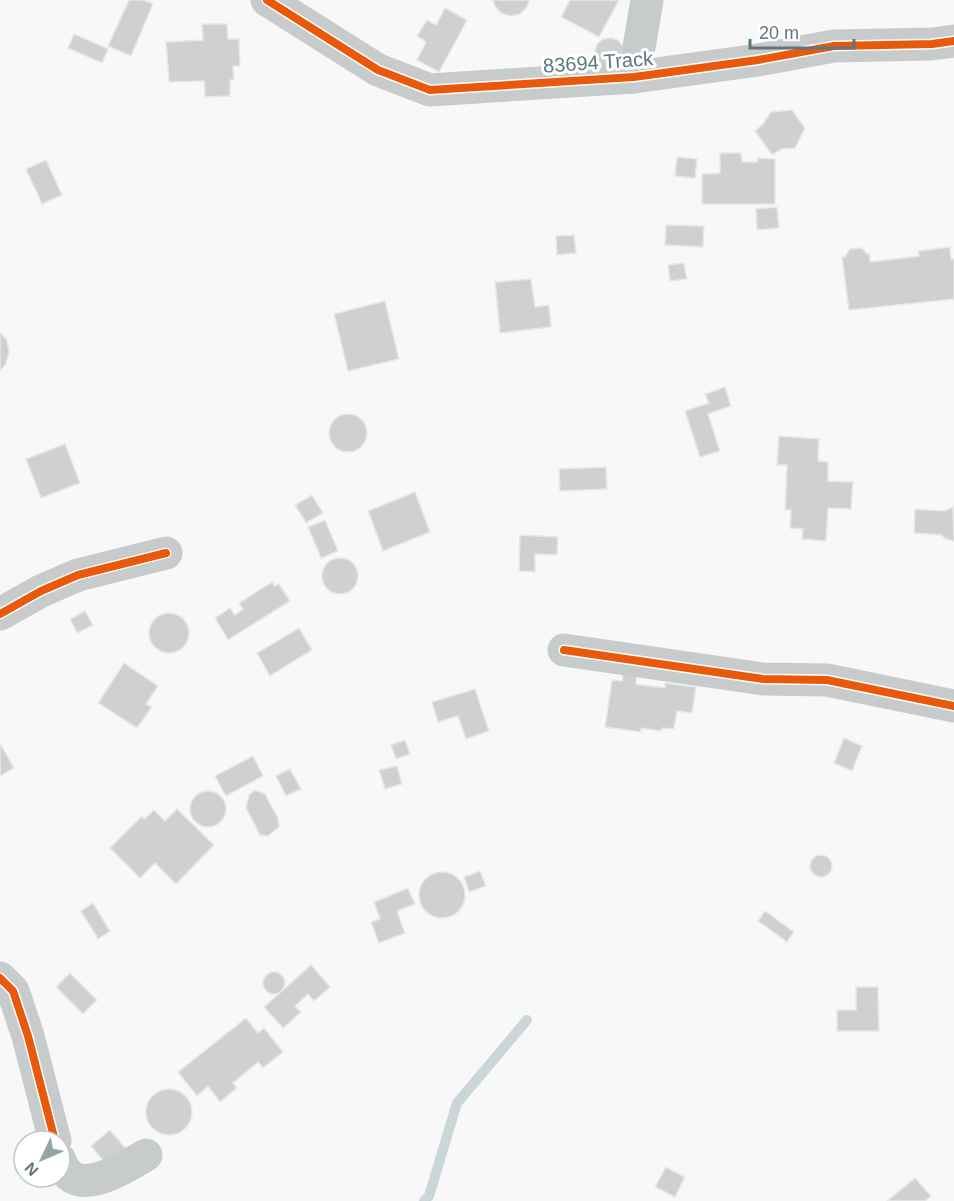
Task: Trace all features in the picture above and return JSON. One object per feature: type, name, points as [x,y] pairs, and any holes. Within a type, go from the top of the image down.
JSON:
[{"type":"street","name":"83694 Track","points":[[267,0],[378,70],[430,90],[634,77],[758,60],[834,46],[932,44],[954,41]]},
{"type":"street","points":[[634,77],[647,0]]},
{"type":"street","points":[[0,615],[41,591],[78,575],[166,553]]},
{"type":"street","points":[[564,650],[763,680],[827,680],[954,706]]},
{"type":"street","points":[[0,978],[13,991],[28,1036],[52,1129]]},
{"type":"street","points":[[72,1180],[86,1186],[100,1183],[146,1155]]},
{"type":"building","points":[[129,0],[144,0],[153,4],[131,56],[108,46]]},
{"type":"building","points":[[493,0],[529,0],[527,7],[520,14],[511,16],[501,13]]},
{"type":"building","points":[[570,0],[619,0],[599,37],[561,17]]},
{"type":"building","points":[[445,8],[467,20],[439,72],[417,60],[426,42],[417,36],[427,20],[436,25]]},
{"type":"building","points":[[202,24],[227,24],[228,39],[239,39],[240,66],[233,66],[234,80],[230,80],[230,96],[205,97],[204,81],[169,82],[166,42],[203,40]]},
{"type":"building","points":[[74,34],[108,49],[102,63],[68,48]]},
{"type":"building","points":[[603,39],[618,40],[623,46],[622,61],[601,65],[596,59],[597,44]]},
{"type":"building","points":[[792,110],[805,128],[795,148],[782,149],[772,155],[755,131],[771,112]]},
{"type":"building","points":[[720,153],[741,153],[742,162],[758,162],[758,158],[775,159],[775,204],[702,204],[702,174],[720,173]]},
{"type":"building","points":[[677,157],[697,159],[695,178],[675,176]]},
{"type":"building","points":[[46,160],[62,195],[42,204],[26,169]]},
{"type":"building","points":[[777,207],[779,228],[757,230],[756,209]]},
{"type":"building","points":[[666,225],[704,226],[703,247],[665,245]]},
{"type":"building","points":[[574,235],[576,253],[557,255],[556,236]]},
{"type":"building","points":[[950,247],[951,259],[954,259],[954,299],[849,310],[842,257],[845,257],[850,249],[862,248],[870,254],[870,262],[919,256],[918,251]]},
{"type":"building","points":[[684,263],[687,279],[670,281],[668,265]]},
{"type":"building","points":[[531,279],[535,307],[549,305],[551,327],[500,333],[495,282]]},
{"type":"building","points":[[385,301],[399,359],[348,371],[334,314]]},
{"type":"building","points":[[0,332],[7,340],[9,352],[6,364],[0,371]]},
{"type":"building","points":[[725,387],[731,406],[708,414],[720,451],[700,457],[685,411],[709,403],[705,394]]},
{"type":"building","points":[[348,414],[361,420],[367,433],[361,446],[348,452],[335,446],[329,433],[335,420]]},
{"type":"building","points":[[779,436],[819,439],[818,461],[828,462],[828,481],[853,482],[851,509],[828,508],[826,541],[802,539],[803,529],[790,528],[791,510],[785,510],[787,465],[777,465]]},
{"type":"building","points":[[65,444],[80,483],[41,498],[26,459]]},
{"type":"building","points":[[606,467],[607,489],[560,491],[559,469]]},
{"type":"building","points":[[415,492],[430,532],[383,551],[368,511]]},
{"type":"building","points":[[312,495],[323,513],[306,523],[295,505]]},
{"type":"building","points":[[953,507],[954,541],[941,535],[914,533],[915,509],[944,511]]},
{"type":"building","points":[[325,520],[338,551],[321,558],[308,527]]},
{"type":"building","points":[[520,535],[558,537],[557,555],[535,554],[535,572],[519,571]]},
{"type":"building","points":[[340,558],[353,563],[358,576],[353,589],[340,594],[327,589],[322,576],[327,563]]},
{"type":"building","points":[[272,582],[275,586],[279,584],[290,601],[228,640],[215,618],[230,608],[235,615],[243,609],[239,603]]},
{"type":"building","points":[[85,611],[93,625],[77,633],[70,619]]},
{"type":"building","points":[[169,613],[183,619],[189,633],[183,647],[169,653],[155,647],[149,633],[155,619]]},
{"type":"building","points":[[299,628],[312,650],[270,676],[257,653]]},
{"type":"building","points":[[124,663],[158,686],[146,704],[152,707],[137,728],[98,703]]},
{"type":"building","points":[[623,672],[637,675],[636,684],[665,688],[665,683],[696,687],[692,713],[677,711],[674,729],[662,728],[661,731],[641,728],[641,732],[605,727],[612,680],[622,681]]},
{"type":"building","points":[[475,689],[489,731],[466,739],[458,716],[438,722],[432,702]]},
{"type":"building","points":[[844,738],[862,746],[852,771],[834,763]]},
{"type":"building","points":[[405,740],[410,754],[396,759],[391,745]]},
{"type":"building","points":[[0,743],[14,768],[0,776]]},
{"type":"building","points":[[253,756],[263,776],[226,796],[215,776]]},
{"type":"building","points":[[397,766],[402,784],[385,789],[379,770]]},
{"type":"building","points":[[290,769],[301,789],[286,796],[276,776]]},
{"type":"building","points":[[255,790],[265,794],[278,818],[279,827],[268,836],[260,835],[246,808],[249,795]]},
{"type":"building","points":[[208,791],[220,797],[226,809],[220,821],[208,827],[196,821],[190,809],[196,797]]},
{"type":"building","points":[[177,809],[214,845],[176,884],[155,863],[140,878],[110,848],[142,816],[144,819],[154,810],[165,821]]},
{"type":"building","points":[[821,855],[829,858],[832,866],[829,874],[821,877],[813,874],[810,866],[813,858]]},
{"type":"building","points":[[480,871],[486,886],[469,892],[464,877]]},
{"type":"building","points":[[442,872],[458,879],[465,895],[458,911],[442,918],[426,911],[419,895],[426,879]]},
{"type":"building","points":[[408,888],[415,904],[397,911],[405,933],[379,943],[371,922],[380,919],[374,902]]},
{"type":"building","points":[[93,903],[110,931],[98,939],[81,911]]},
{"type":"building","points":[[765,911],[794,932],[787,942],[758,921]]},
{"type":"building","points":[[311,965],[330,987],[314,1001],[308,994],[295,1006],[301,1012],[283,1028],[264,1007]]},
{"type":"building","points":[[274,972],[282,975],[285,983],[282,991],[274,994],[266,991],[263,983],[266,975]]},
{"type":"building","points":[[70,973],[97,1000],[83,1014],[56,987]]},
{"type":"building","points":[[856,987],[878,987],[879,1031],[837,1031],[837,1010],[856,1010]]},
{"type":"building","points":[[246,1018],[258,1033],[264,1028],[283,1052],[263,1068],[258,1062],[233,1083],[237,1088],[220,1102],[208,1086],[197,1096],[178,1072]]},
{"type":"building","points":[[169,1089],[185,1096],[192,1112],[185,1128],[169,1135],[153,1128],[146,1112],[153,1096]]},
{"type":"building","points":[[110,1130],[126,1149],[107,1165],[91,1146]]},
{"type":"building","points":[[666,1167],[685,1177],[675,1197],[655,1187]]},
{"type":"building","points":[[915,1178],[931,1196],[925,1201],[887,1201]]},
{"type":"waterway","points":[[424,1201],[429,1196],[457,1103],[527,1020]]},
{"type":"cycle path","points":[[267,0],[378,70],[430,90],[634,77],[758,60],[834,46],[932,44],[954,41]]},
{"type":"cycle path","points":[[0,614],[41,591],[78,575],[166,553]]},
{"type":"cycle path","points":[[564,650],[763,679],[827,680],[954,706]]},
{"type":"cycle path","points":[[0,978],[13,991],[28,1036],[52,1129]]}]
